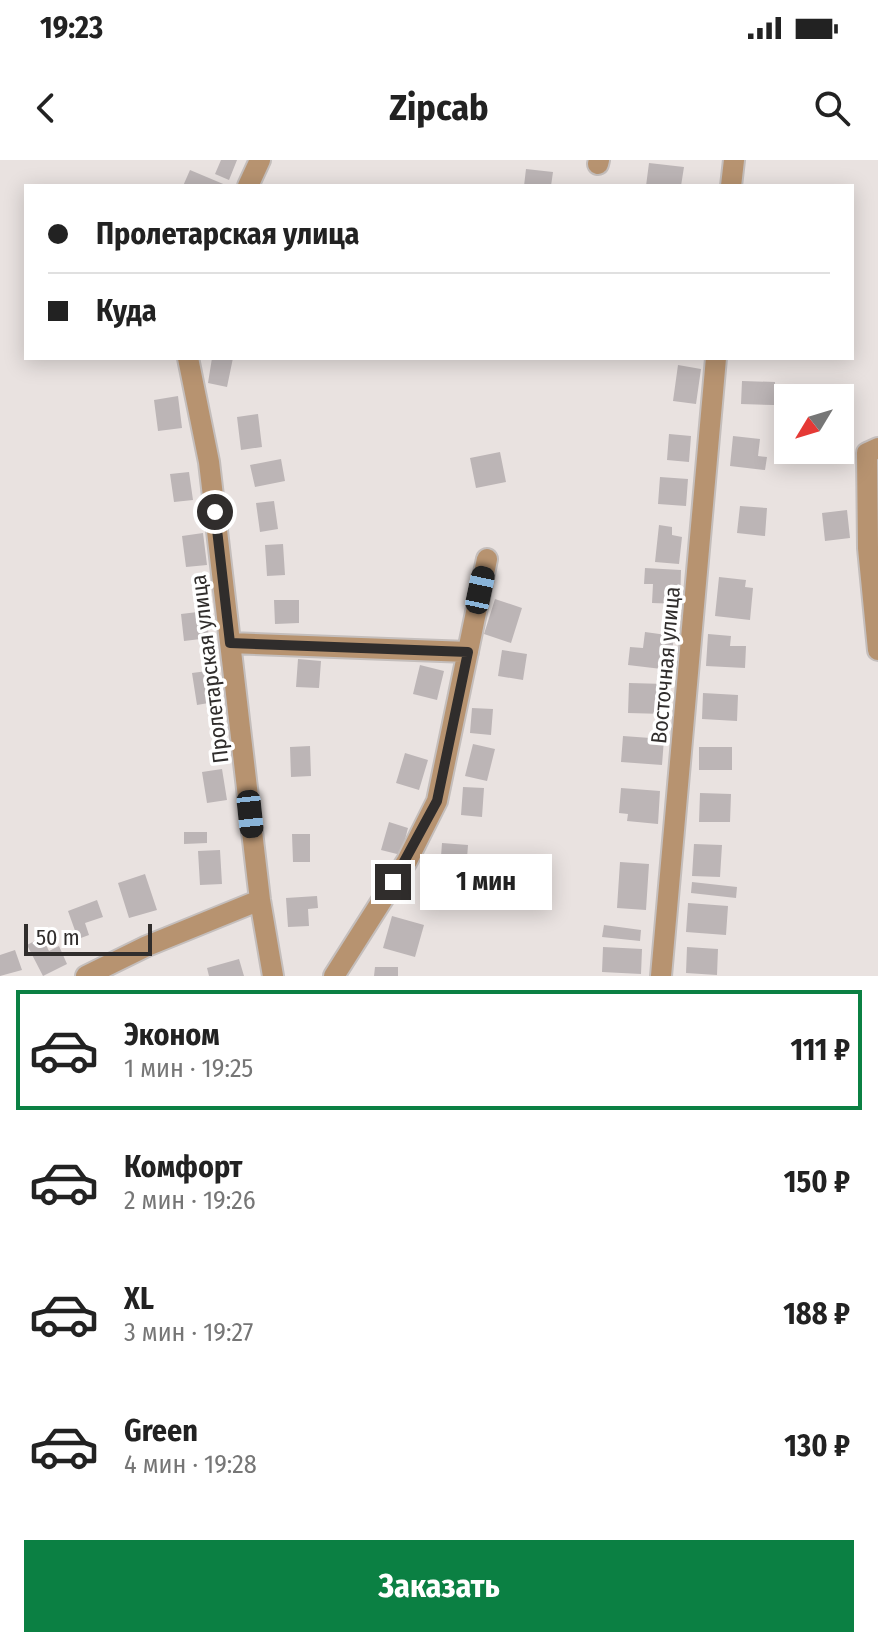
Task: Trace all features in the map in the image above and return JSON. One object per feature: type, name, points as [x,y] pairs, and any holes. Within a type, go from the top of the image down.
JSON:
[{"type":"street","points":[[249,184],[260,160]]},
{"type":"street","points":[[731,184],[734,160]]},
{"type":"street","name":"Пролетарская улица","points":[[188,360],[209,462],[260,900],[273,976]]},
{"type":"street","name":"Восточная улица","points":[[661,976],[716,360]]},
{"type":"street","points":[[878,448],[867,453],[867,485],[868,548],[878,650]]},
{"type":"street","points":[[334,976],[407,861],[437,801],[487,559]]},
{"type":"street","points":[[230,643],[468,652]]},
{"type":"street","points":[[86,976],[147,946],[260,900]]},
{"type":"building","points":[[221,160],[237,160],[229,180],[215,174]]},
{"type":"building","points":[[649,163],[684,167],[681,184],[646,184]]},
{"type":"building","points":[[526,169],[553,172],[551,184],[524,184]]},
{"type":"building","points":[[190,170],[223,184],[184,184]]},
{"type":"building","points":[[212,360],[233,360],[227,387],[208,383]]},
{"type":"building","points":[[678,365],[701,369],[696,404],[673,401]]},
{"type":"building","points":[[742,381],[775,382],[774,405],[741,404]]},
{"type":"building","points":[[178,396],[182,428],[158,431],[154,400]]},
{"type":"building","points":[[258,414],[262,447],[241,450],[237,417]]},
{"type":"building","points":[[669,434],[691,436],[689,462],[667,460]]},
{"type":"building","points":[[733,436],[760,439],[758,456],[767,457],[765,470],[730,466]]},
{"type":"building","points":[[500,452],[506,482],[476,488],[470,458]]},
{"type":"building","points":[[281,459],[285,481],[255,487],[250,465]]},
{"type":"building","points":[[189,472],[193,500],[174,502],[170,474]]},
{"type":"building","points":[[660,477],[688,479],[686,506],[658,504]]},
{"type":"building","points":[[274,501],[278,529],[260,532],[256,503]]},
{"type":"building","points":[[740,506],[767,508],[765,536],[737,533]]},
{"type":"building","points":[[847,510],[850,538],[825,541],[822,513]]},
{"type":"building","points":[[659,525],[672,527],[672,535],[682,537],[679,564],[655,562]]},
{"type":"building","points":[[203,533],[207,565],[186,567],[182,536]]},
{"type":"building","points":[[283,544],[285,575],[267,576],[265,545]]},
{"type":"building","points":[[645,568],[681,570],[680,604],[652,603],[653,584],[644,584]]},
{"type":"building","points":[[719,577],[746,580],[745,587],[753,588],[750,620],[715,616]]},
{"type":"building","points":[[495,599],[522,608],[511,643],[484,634]]},
{"type":"building","points":[[274,600],[299,600],[299,623],[275,624]]},
{"type":"building","points":[[206,611],[209,638],[184,641],[181,614]]},
{"type":"building","points":[[645,632],[674,636],[670,670],[628,665],[630,647],[643,648]]},
{"type":"building","points":[[708,634],[731,636],[730,646],[746,646],[745,668],[706,666]]},
{"type":"building","points":[[502,650],[527,654],[523,680],[498,676]]},
{"type":"building","points":[[298,659],[321,661],[319,688],[296,687]]},
{"type":"building","points":[[420,665],[444,671],[437,700],[413,694]]},
{"type":"building","points":[[215,670],[220,701],[197,705],[192,673]]},
{"type":"building","points":[[629,683],[666,684],[665,714],[628,713]]},
{"type":"building","points":[[703,693],[738,695],[737,721],[702,719]]},
{"type":"building","points":[[472,708],[493,709],[491,735],[470,733]]},
{"type":"building","points":[[623,736],[664,739],[662,765],[621,762]]},
{"type":"building","points":[[473,744],[495,749],[487,781],[465,776]]},
{"type":"building","points":[[310,746],[311,776],[291,777],[290,747]]},
{"type":"building","points":[[699,747],[732,747],[732,770],[699,770]]},
{"type":"building","points":[[405,753],[428,760],[419,790],[396,783]]},
{"type":"building","points":[[222,769],[227,800],[207,803],[202,772]]},
{"type":"building","points":[[463,787],[484,788],[482,817],[461,815]]},
{"type":"building","points":[[621,788],[660,791],[658,824],[627,821],[628,814],[619,813]]},
{"type":"building","points":[[700,793],[731,794],[730,822],[699,822]]},
{"type":"building","points":[[389,822],[408,828],[401,855],[381,850]]},
{"type":"building","points":[[184,832],[207,832],[207,843],[184,844]]},
{"type":"building","points":[[292,834],[310,834],[310,862],[293,862]]},
{"type":"building","points":[[442,843],[468,845],[466,872],[440,870]]},
{"type":"building","points":[[694,844],[722,845],[720,877],[692,876]]},
{"type":"building","points":[[220,850],[222,884],[200,885],[198,851]]},
{"type":"building","points":[[620,862],[649,864],[646,910],[617,908]]},
{"type":"building","points":[[145,874],[157,910],[129,918],[118,883]]},
{"type":"building","points":[[692,882],[737,887],[736,898],[691,893]]},
{"type":"building","points":[[431,887],[477,887],[478,908],[431,908]]},
{"type":"building","points":[[317,896],[318,908],[308,909],[309,926],[288,927],[286,898]]},
{"type":"building","points":[[97,900],[103,917],[85,923],[89,935],[78,939],[68,911]]},
{"type":"building","points":[[688,903],[728,906],[726,935],[686,932]]},
{"type":"building","points":[[392,916],[424,925],[415,957],[383,948]]},
{"type":"building","points":[[604,925],[641,930],[640,941],[602,937]]},
{"type":"building","points":[[42,937],[49,951],[59,946],[67,964],[43,976],[27,945]]},
{"type":"building","points":[[603,947],[642,949],[641,974],[602,972]]},
{"type":"building","points":[[687,947],[718,949],[717,975],[686,973]]},
{"type":"building","points":[[15,950],[22,970],[0,976],[0,955]]},
{"type":"building","points":[[239,959],[244,976],[209,976],[207,968]]},
{"type":"building","points":[[375,967],[398,967],[398,976],[374,976]]},
{"type":"route","points":[[215,512],[230,643],[468,652],[437,801],[393,882]]}]
